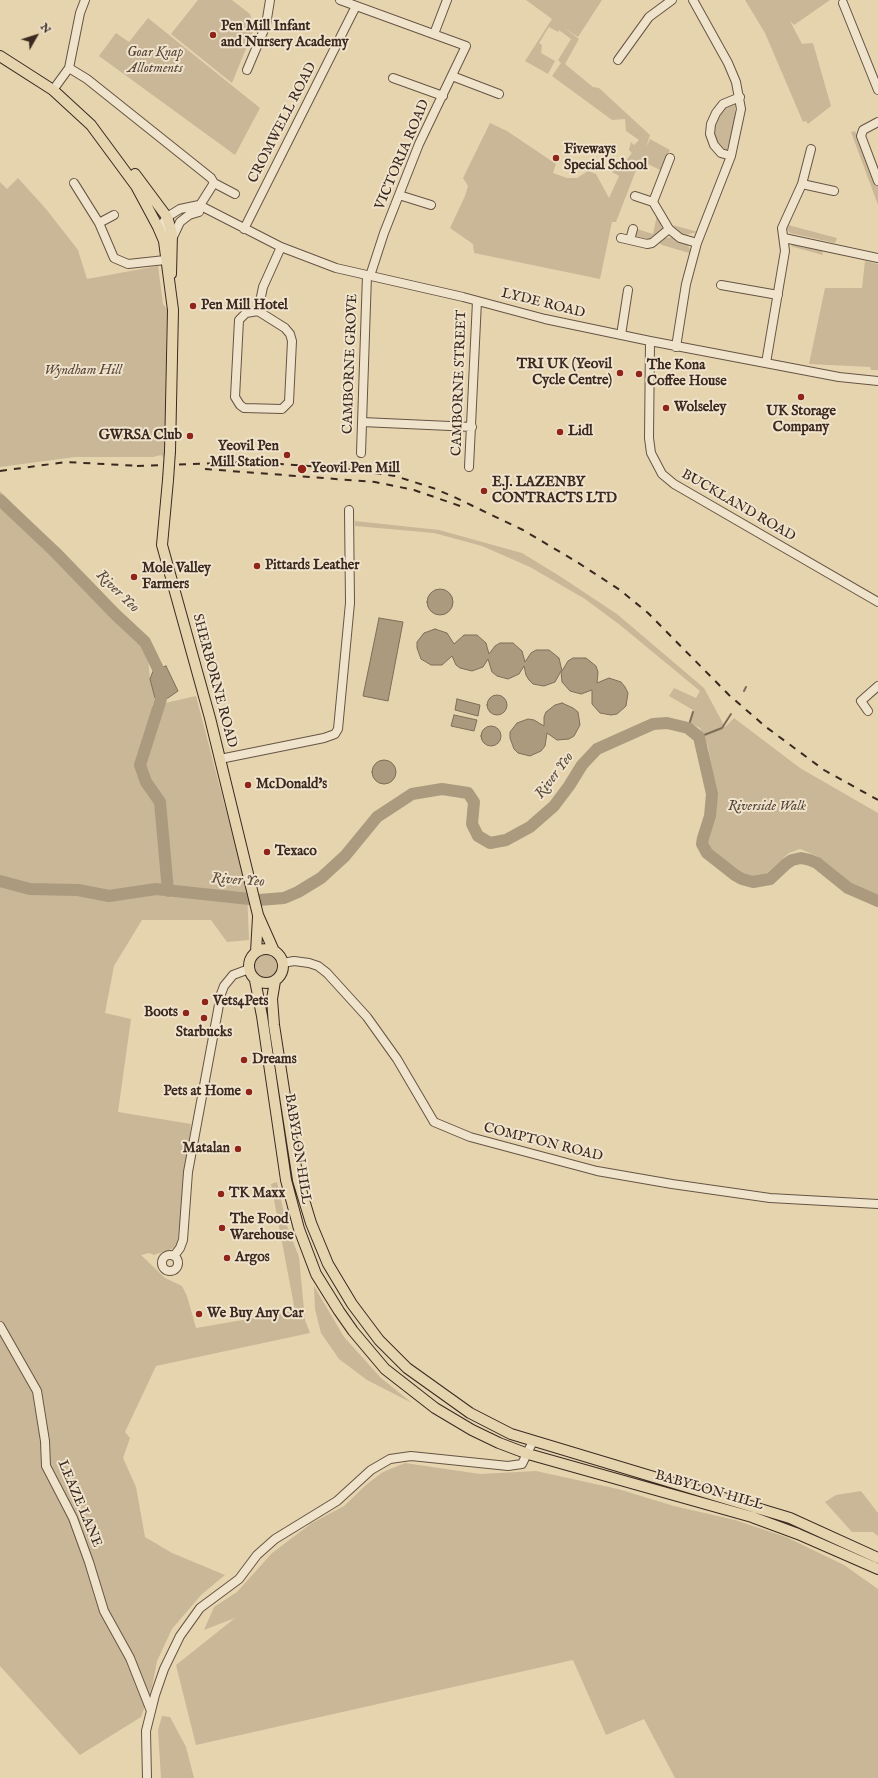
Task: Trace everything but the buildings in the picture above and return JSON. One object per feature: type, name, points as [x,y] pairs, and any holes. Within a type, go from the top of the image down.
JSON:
[{"type":"main road","points":[[0,56],[53,90],[91,125],[146,187],[170,221],[165,260],[170,286]]},
{"type":"main road","points":[[112,150],[136,186],[168,240],[170,286]]},
{"type":"main road","name":"SHERBORNE ROAD","points":[[170,286],[173,322],[170,452],[162,545],[193,651],[253,888],[258,915]]},
{"type":"main road","points":[[258,915],[274,951],[283,962],[282,973],[275,981],[265,984],[255,980],[249,969],[250,959],[256,952],[265,949],[274,951]]},
{"type":"main road","points":[[256,952],[258,915]]},
{"type":"main road","name":"BABYLON HILL","points":[[255,980],[262,1016],[279,1137],[292,1210],[306,1252],[316,1274],[353,1331],[385,1368],[435,1408],[472,1430],[528,1454],[752,1518],[798,1534],[878,1569]]},
{"type":"main road","name":"BABYLON HILL","points":[[275,981],[272,998],[274,1025],[298,1180],[320,1247],[338,1283],[366,1324],[379,1340],[407,1368],[470,1414],[511,1434],[682,1487],[741,1502],[790,1518],[878,1558]]},
{"type":"main road","points":[[279,1137],[291,1136]]},
{"type":"street","points":[[53,90],[69,68],[80,13],[85,0]]},
{"type":"street","points":[[247,70],[266,25],[270,0]]},
{"type":"street","points":[[340,0],[355,4],[434,34],[447,0]]},
{"type":"street","points":[[618,60],[649,17],[672,0]]},
{"type":"street","points":[[676,347],[686,284],[697,243],[731,156],[741,109],[740,97],[728,63],[693,0]]},
{"type":"street","name":"CROMWELL ROAD","points":[[244,229],[355,4]]},
{"type":"street","points":[[843,4],[878,90]]},
{"type":"street","name":"VICTORIA ROAD","points":[[368,276],[419,144],[466,46],[434,34]]},
{"type":"street","points":[[69,68],[87,79],[187,158],[211,178],[214,183],[235,194]]},
{"type":"street","points":[[452,76],[499,94]]},
{"type":"street","points":[[393,78],[443,96]]},
{"type":"street","points":[[731,156],[721,152],[714,145],[710,134],[711,124],[716,113],[723,104],[740,97]]},
{"type":"street","points":[[878,122],[863,130],[861,136],[878,180]]},
{"type":"street","points":[[766,363],[785,250],[782,228],[785,218],[802,184],[811,149]]},
{"type":"street","points":[[653,202],[662,167],[670,158]]},
{"type":"street","points":[[74,182],[99,223],[114,258],[121,263],[128,264],[165,260]]},
{"type":"street","points":[[153,214],[170,221],[189,215],[197,209],[214,183]]},
{"type":"street","points":[[802,184],[834,191]]},
{"type":"street","points":[[399,195],[431,205]]},
{"type":"street","points":[[635,196],[653,202],[669,229],[680,238],[697,243]]},
{"type":"street","points":[[170,221],[180,209],[197,209]]},
{"type":"street","name":"LYDE ROAD","points":[[197,209],[214,213],[281,247],[336,268],[477,301],[545,319],[676,347],[839,377],[878,381]]},
{"type":"street","points":[[99,223],[114,215]]},
{"type":"street","points":[[621,238],[647,244],[652,243],[669,229]]},
{"type":"street","points":[[630,240],[633,230]]},
{"type":"street","points":[[784,238],[878,258]]},
{"type":"street","points":[[258,311],[263,287],[281,247]]},
{"type":"street","name":"CAMBORNE GROVE","points":[[361,453],[368,276]]},
{"type":"street","points":[[721,285],[778,295]]},
{"type":"street","points":[[621,335],[628,290]]},
{"type":"street","points":[[627,298],[637,300]]},
{"type":"street","name":"CAMBORNE STREET","points":[[469,467],[472,427],[472,364],[477,301]]},
{"type":"street","points":[[258,311],[285,328],[290,334],[292,341],[289,402],[282,409],[244,408],[235,397],[239,320],[246,313],[258,311]]},
{"type":"street","name":"BUCKLAND ROAD","points":[[650,341],[649,438],[651,453],[662,474],[674,484],[878,602]]},
{"type":"street","points":[[362,422],[472,427]]},
{"type":"street","points":[[220,759],[324,738],[335,734],[338,729],[350,603],[349,510]]},
{"type":"street","points":[[868,710],[861,701],[878,686]]},
{"type":"street","name":"COMPTON ROAD","points":[[283,962],[294,961],[309,963],[318,966],[327,973],[367,1017],[397,1059],[434,1122],[470,1137],[597,1171],[672,1184],[770,1198],[878,1204]]},
{"type":"street","points":[[174,1256],[180,1248],[183,1240],[188,1172],[221,994],[224,986],[232,975],[249,969]]},
{"type":"street","name":"LEAZE LANE","points":[[0,1326],[37,1391],[45,1441],[46,1466],[73,1518],[89,1562],[104,1611],[130,1658],[152,1713]]},
{"type":"street","points":[[147,1778],[146,1731],[152,1713],[155,1695],[164,1669],[180,1636],[200,1608],[239,1579],[257,1555],[275,1539],[337,1501],[371,1470],[390,1459],[411,1456],[508,1466],[522,1464],[528,1454],[532,1441]]},
{"type":"green space","name":"Pen Mill Infant and Nursery Academy","points":[[198,0],[232,0],[250,14],[254,29],[232,83],[171,34]]},
{"type":"green space","name":"Fiveways Special School","points":[[526,0],[602,0],[578,37],[563,27],[579,39],[565,64],[593,87],[599,88],[650,135],[646,147],[650,139],[670,150],[660,170],[640,160],[616,222],[612,222],[600,279],[474,253],[473,244],[450,228],[468,186],[463,178],[490,123],[507,131],[556,164],[553,173],[567,178],[577,178],[588,171],[596,174],[609,198],[619,176],[612,172],[620,161],[625,162],[632,153],[629,150],[631,142],[634,145],[639,140],[626,131],[625,119],[612,120],[552,76],[561,63],[558,60],[571,39],[559,30],[558,32],[549,27],[539,43],[542,45],[541,53],[555,61],[548,74],[525,61],[552,19]]},
{"type":"green space","points":[[745,0],[830,0],[794,25],[790,21],[802,44],[813,43],[831,106],[808,124],[806,121],[803,122],[765,33]]},
{"type":"green space","name":"Goar Knap Allotments","points":[[148,18],[260,108],[235,155],[99,56],[116,33],[129,42]]},
{"type":"green space","points":[[735,102],[735,124],[726,152],[716,140],[714,126],[716,119],[724,107]]},
{"type":"green space","points":[[855,131],[878,187],[878,205],[851,132]]},
{"type":"green space","name":"Wyndham Hill","points":[[18,178],[46,209],[78,250],[87,279],[158,266],[163,304],[167,309],[164,458],[161,455],[153,457],[75,457],[0,467],[0,182],[7,189]]},
{"type":"green space","points":[[657,215],[661,220],[662,229],[649,239],[634,236],[637,229],[653,234]]},
{"type":"green space","points":[[673,225],[698,232],[685,235],[675,230]]},
{"type":"green space","points":[[788,225],[837,238],[835,243],[790,233],[787,229]]},
{"type":"green space","points":[[672,237],[687,244],[691,251],[689,253],[662,245],[658,242]]},
{"type":"green space","points":[[797,244],[811,246],[822,251],[823,255],[790,246]]},
{"type":"green space","points":[[865,261],[878,264],[878,370],[871,370],[870,367],[809,364],[825,288],[862,288]]},
{"type":"green space","points":[[0,491],[146,637],[150,679],[155,698],[152,706],[196,696],[247,891],[249,940],[227,942],[211,920],[142,920],[114,966],[105,1013],[131,1019],[118,1112],[191,1124],[177,1246],[154,1255],[149,1253],[141,1255],[165,1278],[182,1286],[187,1296],[196,1328],[295,1311],[271,1184],[277,1182],[287,1226],[299,1257],[305,1320],[310,1333],[156,1366],[125,1432],[130,1438],[123,1458],[136,1487],[145,1537],[172,1553],[225,1575],[201,1595],[172,1629],[157,1661],[152,1687],[141,1717],[80,1755],[0,1666]]},
{"type":"green space","name":"Riverside Walk","points":[[355,521],[439,530],[522,553],[617,614],[704,688],[725,727],[734,718],[800,768],[878,813],[878,895],[845,882],[817,856],[800,849],[789,853],[766,874],[756,877],[735,872],[714,856],[706,845],[704,839],[714,814],[717,797],[708,746],[700,728],[690,723],[693,710],[669,696],[674,688],[696,698],[700,691],[620,625],[585,599],[530,567],[482,546],[434,533],[355,526]]},
{"type":"green space","points":[[264,954],[273,958],[277,967],[273,976],[264,980],[255,976],[251,967],[255,958]]},
{"type":"green space","points":[[314,1286],[344,1337],[381,1378],[412,1403],[367,1380],[339,1359],[321,1333],[315,1309]]},
{"type":"green space","points":[[405,1463],[480,1474],[536,1471],[618,1489],[674,1506],[735,1520],[786,1537],[844,1565],[878,1589],[878,1778],[675,1778],[644,1719],[606,1735],[573,1660],[196,1745],[176,1665],[235,1618],[204,1630],[214,1607],[237,1592],[272,1553],[312,1523],[344,1506],[367,1484],[383,1472]]},
{"type":"green space","points":[[861,1491],[878,1513],[878,1536],[873,1532],[852,1532],[825,1502],[836,1495]]},
{"type":"green space","points":[[162,1716],[170,1717],[186,1747],[194,1778],[161,1778],[158,1730]]},
{"type":"shaded area","points":[[440,589],[449,593],[453,602],[449,611],[440,615],[431,611],[427,602],[431,593]]},
{"type":"shaded area","points":[[379,618],[403,622],[388,701],[363,696]]},
{"type":"shaded area","points":[[435,629],[447,633],[454,644],[464,635],[477,635],[486,643],[489,654],[495,646],[500,643],[513,643],[522,651],[525,662],[531,653],[536,650],[549,650],[559,658],[562,671],[568,661],[573,658],[586,658],[596,666],[598,672],[597,683],[609,678],[621,682],[628,693],[626,706],[617,714],[611,715],[600,713],[592,704],[592,690],[581,694],[570,691],[562,682],[561,671],[555,682],[544,686],[533,684],[529,680],[524,666],[519,674],[508,679],[497,676],[492,672],[488,659],[483,667],[472,671],[460,668],[456,665],[452,656],[442,665],[431,665],[421,659],[417,648],[417,642],[424,633]]},
{"type":"shaded area","points":[[166,666],[178,691],[168,698],[155,698],[150,679],[153,671]]},
{"type":"shaded area","points":[[497,695],[504,698],[507,705],[504,712],[497,715],[490,712],[487,705],[490,698]]},
{"type":"shaded area","points":[[457,699],[480,705],[478,716],[455,710]]},
{"type":"shaded area","points":[[562,703],[578,712],[580,725],[574,736],[569,739],[557,740],[547,733],[545,746],[541,751],[530,756],[518,753],[514,749],[510,738],[510,732],[517,723],[528,719],[534,720],[544,726],[544,717],[546,712],[555,705]]},
{"type":"shaded area","points":[[454,715],[477,720],[474,731],[451,726]]},
{"type":"shaded area","points":[[491,726],[498,729],[501,736],[498,743],[491,746],[484,743],[481,736],[484,729]]},
{"type":"shaded area","points":[[384,760],[389,761],[395,767],[395,777],[389,783],[384,784],[379,783],[373,777],[372,772],[373,767],[379,761]]},
{"type":"waterway","name":"River Yeo","points":[[0,500],[55,552],[115,614],[145,642],[160,673],[161,699],[140,765],[146,782],[160,802],[168,891]]},
{"type":"waterway","points":[[744,691],[746,687]]},
{"type":"waterway","points":[[688,728],[693,712]]},
{"type":"waterway","points":[[699,737],[722,728],[731,714]]},
{"type":"waterway","name":"River Yeo","points":[[0,881],[30,889],[78,890],[109,896],[156,889],[259,900],[284,898],[298,892],[321,878],[345,856],[377,817],[412,794],[442,789],[468,793],[474,802],[472,824],[478,836],[490,843],[506,840],[530,827],[554,806],[582,765],[597,749],[653,724],[667,723],[688,728],[699,737],[712,794],[710,816],[702,844],[707,853],[735,875],[753,882],[770,879],[792,860],[801,858],[810,860],[817,863],[848,888],[878,901]]},
{"type":"railway","points":[[0,471],[66,462],[141,466]]},
{"type":"railway","points":[[137,466],[253,462],[338,468],[395,476],[433,488],[452,496],[523,530],[620,590],[648,613],[729,695],[766,727],[824,770],[878,800]]},
{"type":"railway","points":[[205,469],[375,482],[414,490],[463,507]]},
{"type":"place","name":"Pen Mill Infant and Nursery Academy","points":[[213,35]]},
{"type":"place","name":"Fiveways Special School","points":[[556,158]]},
{"type":"place","name":"Pen Mill Hotel","points":[[193,306]]},
{"type":"place","name":"TRI UK (Yeovil Cycle Centre)","points":[[620,373]]},
{"type":"place","name":"The Kona Coffee House","points":[[639,374]]},
{"type":"place","name":"UK Storage Company","points":[[801,397]]},
{"type":"place","name":"Wolseley","points":[[666,408]]},
{"type":"place","name":"Lidl","points":[[560,432]]},
{"type":"place","name":"GWRSA Club","points":[[190,436]]},
{"type":"place","name":"Yeovil Pen Mill Station","points":[[287,455]]},
{"type":"place","name":"Yeovil Pen Mill","points":[[302,469]]},
{"type":"place","name":"E.J. LAZENBY CONTRACTS LTD","points":[[484,491]]},
{"type":"place","name":"Pittards Leather","points":[[257,566]]},
{"type":"place","name":"Mole Valley Farmers","points":[[134,577]]},
{"type":"place","name":"McDonald's","points":[[248,785]]},
{"type":"place","name":"Texaco","points":[[267,852]]},
{"type":"place","name":"Vets4Pets","points":[[205,1002]]},
{"type":"place","name":"Boots","points":[[186,1013]]},
{"type":"place","name":"Starbucks","points":[[204,1018]]},
{"type":"place","name":"Dreams","points":[[244,1060]]},
{"type":"place","name":"Pets at Home","points":[[249,1092]]},
{"type":"place","name":"Matalan","points":[[238,1149]]},
{"type":"place","name":"TK Maxx","points":[[221,1194]]},
{"type":"place","name":"The Food Warehouse","points":[[222,1228]]},
{"type":"place","name":"Argos","points":[[227,1258]]},
{"type":"place","name":"We Buy Any Car","points":[[199,1314]]}]
